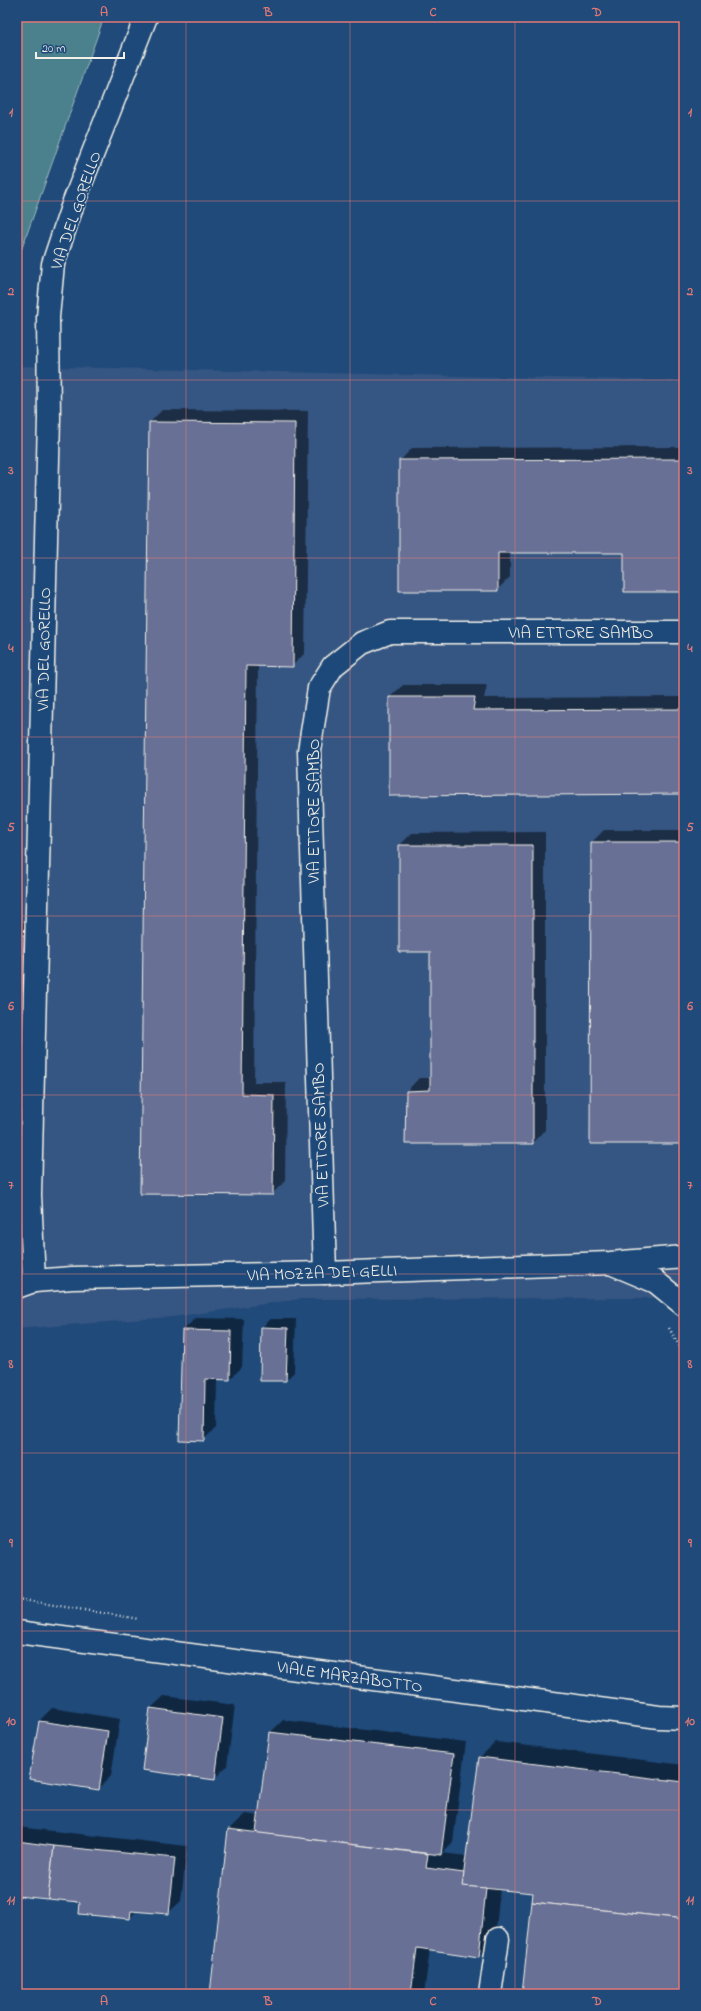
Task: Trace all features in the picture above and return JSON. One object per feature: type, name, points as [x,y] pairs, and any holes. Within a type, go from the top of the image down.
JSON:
[{"type":"street","name":"VIA DEL GORELLO","points":[[26,1284],[30,1195],[49,418],[48,317],[54,264],[68,219],[146,17]]},
{"type":"street","name":"VIA ETTORE SAMBO","points":[[324,1273],[309,752],[319,688],[333,666],[362,643],[390,632],[684,632]]},
{"type":"street","name":"VIA MOZZA DEI GELLI","points":[[26,1284],[72,1278],[324,1273],[610,1263],[684,1257]]},
{"type":"street","name":"VIA MOZZA DEI GELLI","points":[[610,1263],[656,1282],[684,1305]]},
{"type":"street","name":"VIALE MARZABOTTO","points":[[17,1632],[659,1717],[684,1718]]},
{"type":"street","points":[[490,1994],[498,1939]]},
{"type":"shaded area","points":[[17,366],[684,381],[684,1298],[301,1299],[173,1317],[17,1329]]},
{"type":"green space","points":[[17,17],[104,17],[17,262]]},
{"type":"building","points":[[149,422],[295,423],[293,667],[246,666],[242,1094],[274,1095],[273,1195],[140,1194]]},
{"type":"building","points":[[684,459],[684,592],[624,592],[624,553],[498,553],[498,591],[399,591],[399,460]]},
{"type":"building","points":[[389,697],[475,697],[473,710],[684,709],[684,794],[389,796]]},
{"type":"building","points":[[591,842],[684,842],[684,1144],[590,1144]]},
{"type":"building","points":[[399,845],[533,845],[533,1144],[405,1144],[406,1091],[430,1090],[430,952],[399,952]]},
{"type":"building","points":[[17,935],[25,935],[22,991],[17,990]]},
{"type":"building","points":[[17,1032],[29,1033],[23,1112],[17,1112]]},
{"type":"building","points":[[261,1327],[288,1328],[286,1381],[260,1381]]},
{"type":"building","points":[[182,1330],[231,1331],[230,1380],[205,1379],[204,1441],[179,1440]]},
{"type":"building","points":[[150,1708],[223,1718],[215,1780],[142,1770]]},
{"type":"building","points":[[39,1721],[108,1731],[99,1790],[29,1779]]},
{"type":"building","points":[[269,1732],[454,1754],[441,1855],[256,1833]]},
{"type":"building","points":[[479,1757],[684,1782],[684,1919],[532,1902],[533,1893],[462,1886]]},
{"type":"building","points":[[228,1829],[428,1854],[426,1868],[464,1873],[462,1886],[486,1888],[479,1957],[417,1948],[411,1994],[210,1994]]},
{"type":"building","points":[[17,1841],[54,1846],[48,1899],[17,1896]]},
{"type":"building","points":[[54,1846],[175,1858],[169,1914],[131,1911],[130,1919],[79,1914],[80,1902],[48,1899]]},
{"type":"building","points":[[532,1902],[684,1919],[684,1994],[522,1994]]}]
